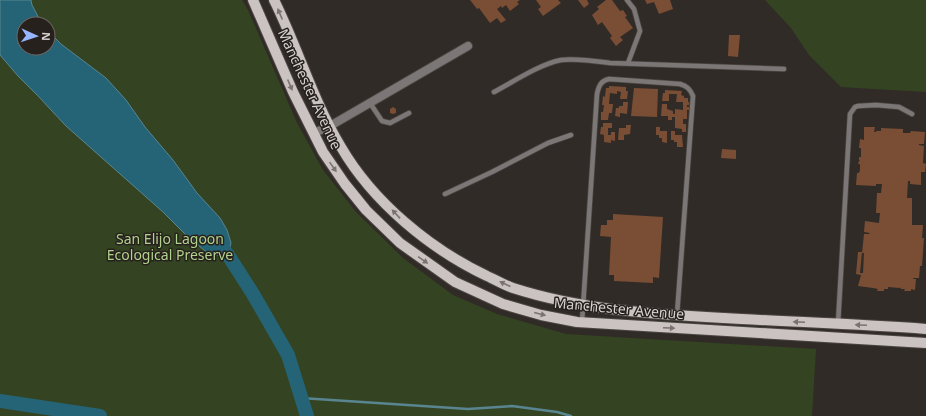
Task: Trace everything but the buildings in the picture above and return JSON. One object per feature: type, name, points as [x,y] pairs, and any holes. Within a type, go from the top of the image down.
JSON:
[{"type":"main road","name":"Manchester Avenue","points":[[253,0],[293,92],[323,152],[345,184],[366,210],[400,243],[455,282],[502,304],[541,315],[582,322],[926,343]]},
{"type":"main road","name":"Manchester Avenue","points":[[274,0],[319,104],[341,148],[364,179],[402,220],[436,246],[473,270],[511,287],[566,303],[614,310],[677,316],[926,330]]},
{"type":"street","points":[[314,134],[468,46]]},
{"type":"lane","points":[[627,0],[634,9],[640,31],[628,63]]},
{"type":"lane","points":[[494,92],[547,64],[562,60],[784,69]]},
{"type":"lane","points":[[582,322],[597,94],[599,85],[603,81],[609,79],[680,84],[686,86],[693,96],[677,316]]},
{"type":"lane","points":[[370,103],[382,121],[390,123],[409,113]]},
{"type":"lane","points":[[838,324],[850,114],[855,107],[876,105],[899,107],[912,114]]},
{"type":"lane","points":[[445,194],[548,143],[571,135]]},
{"type":"green space","name":"San Elijo Lagoon Ecological Preserve","points":[[0,0],[242,0],[248,10],[297,123],[323,170],[356,212],[403,258],[453,295],[497,314],[566,334],[816,349],[812,416],[0,416]]},
{"type":"green space","points":[[765,0],[926,0],[926,92],[841,87],[809,55],[791,28]]},
{"type":"water","points":[[0,0],[31,0],[38,16],[16,16],[16,56],[56,56],[56,39],[106,78],[126,100],[145,127],[173,160],[197,193],[220,218],[227,230],[231,243],[228,255],[210,255],[187,236],[163,212],[66,126],[0,55]]},
{"type":"waterway","points":[[216,240],[228,255],[253,294],[288,355],[307,416]]},
{"type":"waterway","points":[[301,398],[468,409],[512,406],[557,412],[571,416]]},
{"type":"waterway","points":[[0,401],[100,416]]}]
